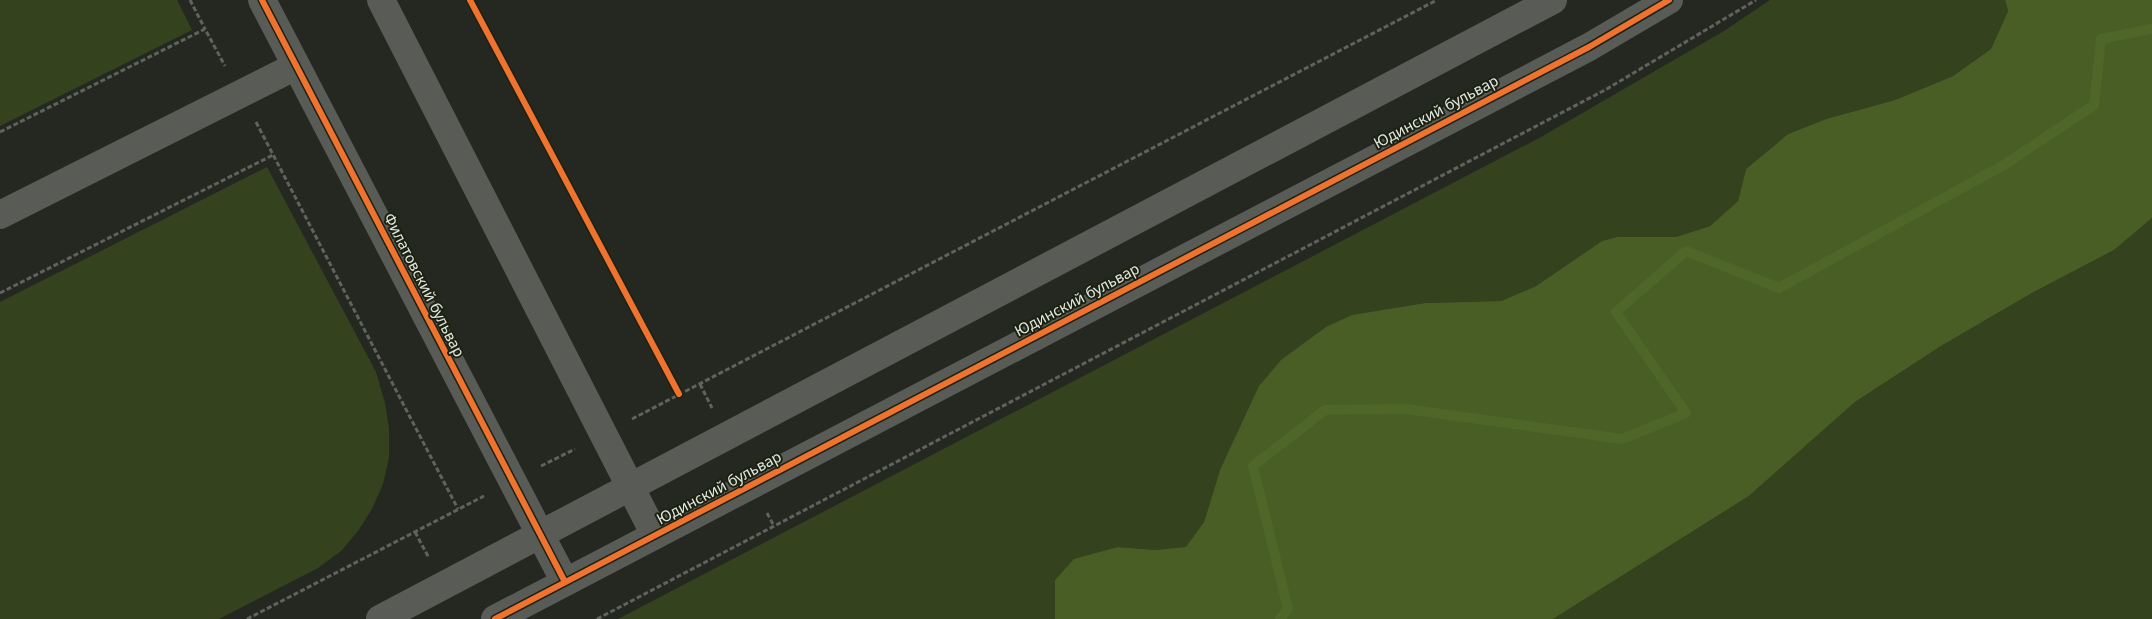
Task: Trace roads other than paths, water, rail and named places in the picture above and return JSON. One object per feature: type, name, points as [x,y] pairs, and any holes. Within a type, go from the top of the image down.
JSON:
[{"type":"street","name":"Филатовский бульвар","points":[[262,0],[565,582]]},
{"type":"street","points":[[381,0],[602,435],[655,535]]},
{"type":"street","points":[[380,619],[1553,0]]},
{"type":"street","name":"Юдинский бульвар","points":[[495,619],[1589,47],[1669,0]]},
{"type":"street","points":[[0,215],[296,66]]},
{"type":"waterway","points":[[1280,619],[1288,609],[1253,466],[1325,410],[1406,409],[1622,439],[1686,413],[1616,312],[1686,251],[1779,288],[2004,165],[2094,105],[2101,39],[2152,29]]}]
